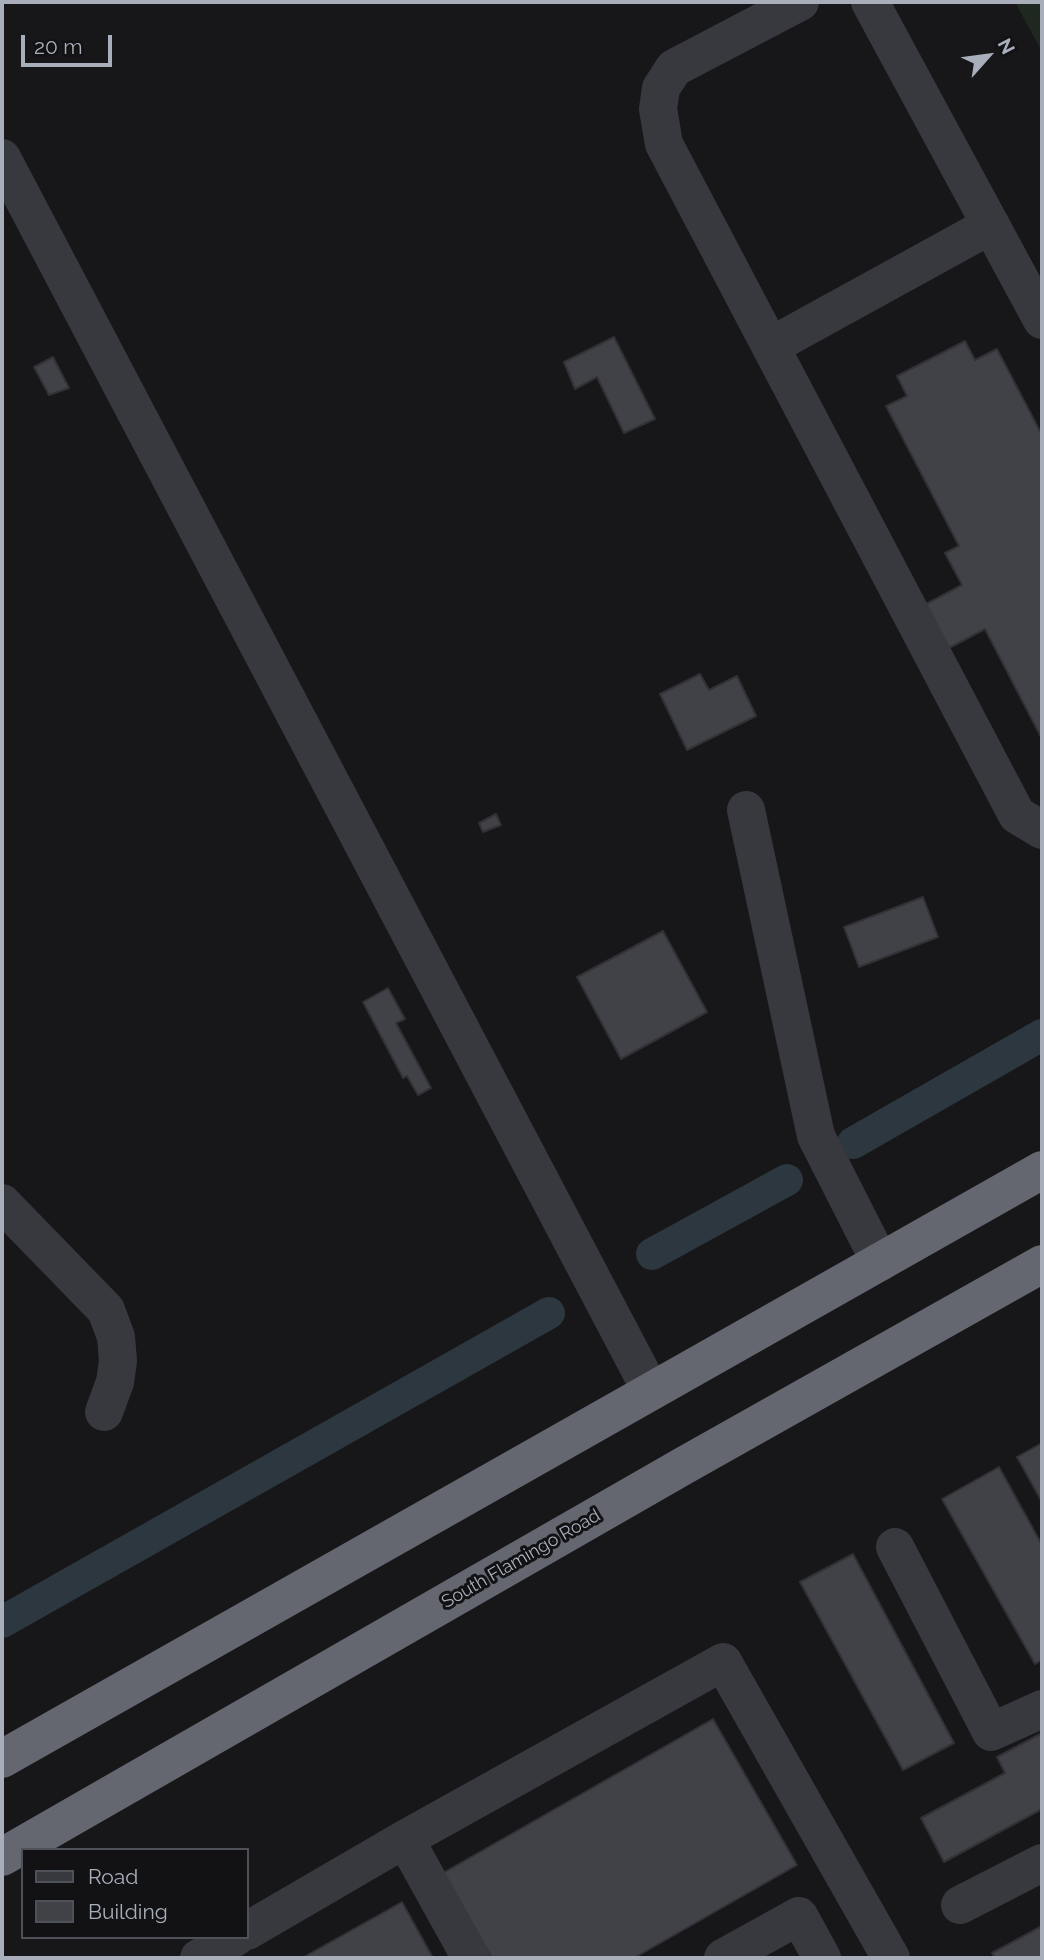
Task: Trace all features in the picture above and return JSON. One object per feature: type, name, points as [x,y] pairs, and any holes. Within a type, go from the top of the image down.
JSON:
[{"type":"highway","points":[[2,1759],[1042,1170]]},
{"type":"highway","name":"South Flamingo Road","points":[[2,1857],[697,1458],[1042,1264]]},
{"type":"street","points":[[800,2],[674,68],[661,88],[658,109],[664,144],[1017,814],[1042,831]]},
{"type":"street","points":[[870,2],[1042,320]]},
{"type":"street","points":[[2,158],[651,1391]]},
{"type":"street","points":[[771,346],[991,225]]},
{"type":"street","points":[[746,810],[816,1136],[880,1262]]},
{"type":"street","points":[[2,1203],[106,1310],[116,1337],[118,1361],[115,1382],[104,1412]]},
{"type":"street","points":[[895,1547],[991,1732],[1042,1709]]},
{"type":"street","points":[[248,1930],[405,1839],[723,1662],[891,1958]]},
{"type":"street","points":[[405,1839],[471,1958]]},
{"type":"street","points":[[960,1905],[1042,1863]]},
{"type":"street","points":[[723,1958],[799,1916],[822,1958]]},
{"type":"street","points":[[199,1958],[232,1939]]},
{"type":"shaded area","points":[[1015,2],[1042,2],[1042,52]]},
{"type":"building","points":[[614,337],[655,419],[624,433],[597,377],[575,389],[564,362]]},
{"type":"building","points":[[965,341],[975,360],[997,349],[1042,435],[1042,739],[985,629],[949,648],[926,604],[962,585],[945,553],[959,546],[886,406],[907,396],[897,376]]},
{"type":"building","points":[[53,357],[69,388],[49,395],[34,367]]},
{"type":"building","points":[[700,674],[709,690],[737,676],[756,716],[687,750],[660,694]]},
{"type":"building","points":[[496,814],[501,825],[483,832],[479,823]]},
{"type":"building","points":[[923,897],[938,937],[859,967],[844,927]]},
{"type":"building","points":[[663,931],[707,1012],[621,1059],[577,977]]},
{"type":"building","points":[[388,988],[405,1019],[396,1023],[431,1088],[418,1095],[407,1076],[403,1078],[363,1002]]},
{"type":"building","points":[[1042,1443],[1042,1502],[1017,1457]]},
{"type":"building","points":[[999,1467],[1042,1545],[1042,1660],[1035,1664],[942,1499]]},
{"type":"building","points":[[853,1554],[954,1743],[903,1770],[800,1582]]},
{"type":"building","points":[[713,1719],[797,1865],[634,1958],[492,1958],[443,1873]]},
{"type":"building","points":[[1042,1733],[1042,1809],[944,1862],[921,1818],[1005,1773],[997,1757]]},
{"type":"building","points":[[402,1902],[433,1958],[302,1958]]},
{"type":"building","points":[[1042,1926],[1042,1958],[995,1958],[992,1953]]},
{"type":"waterway","points":[[853,1143],[1042,1035]]},
{"type":"waterway","points":[[652,1254],[787,1180]]},
{"type":"waterway","points":[[2,1622],[549,1313]]}]
